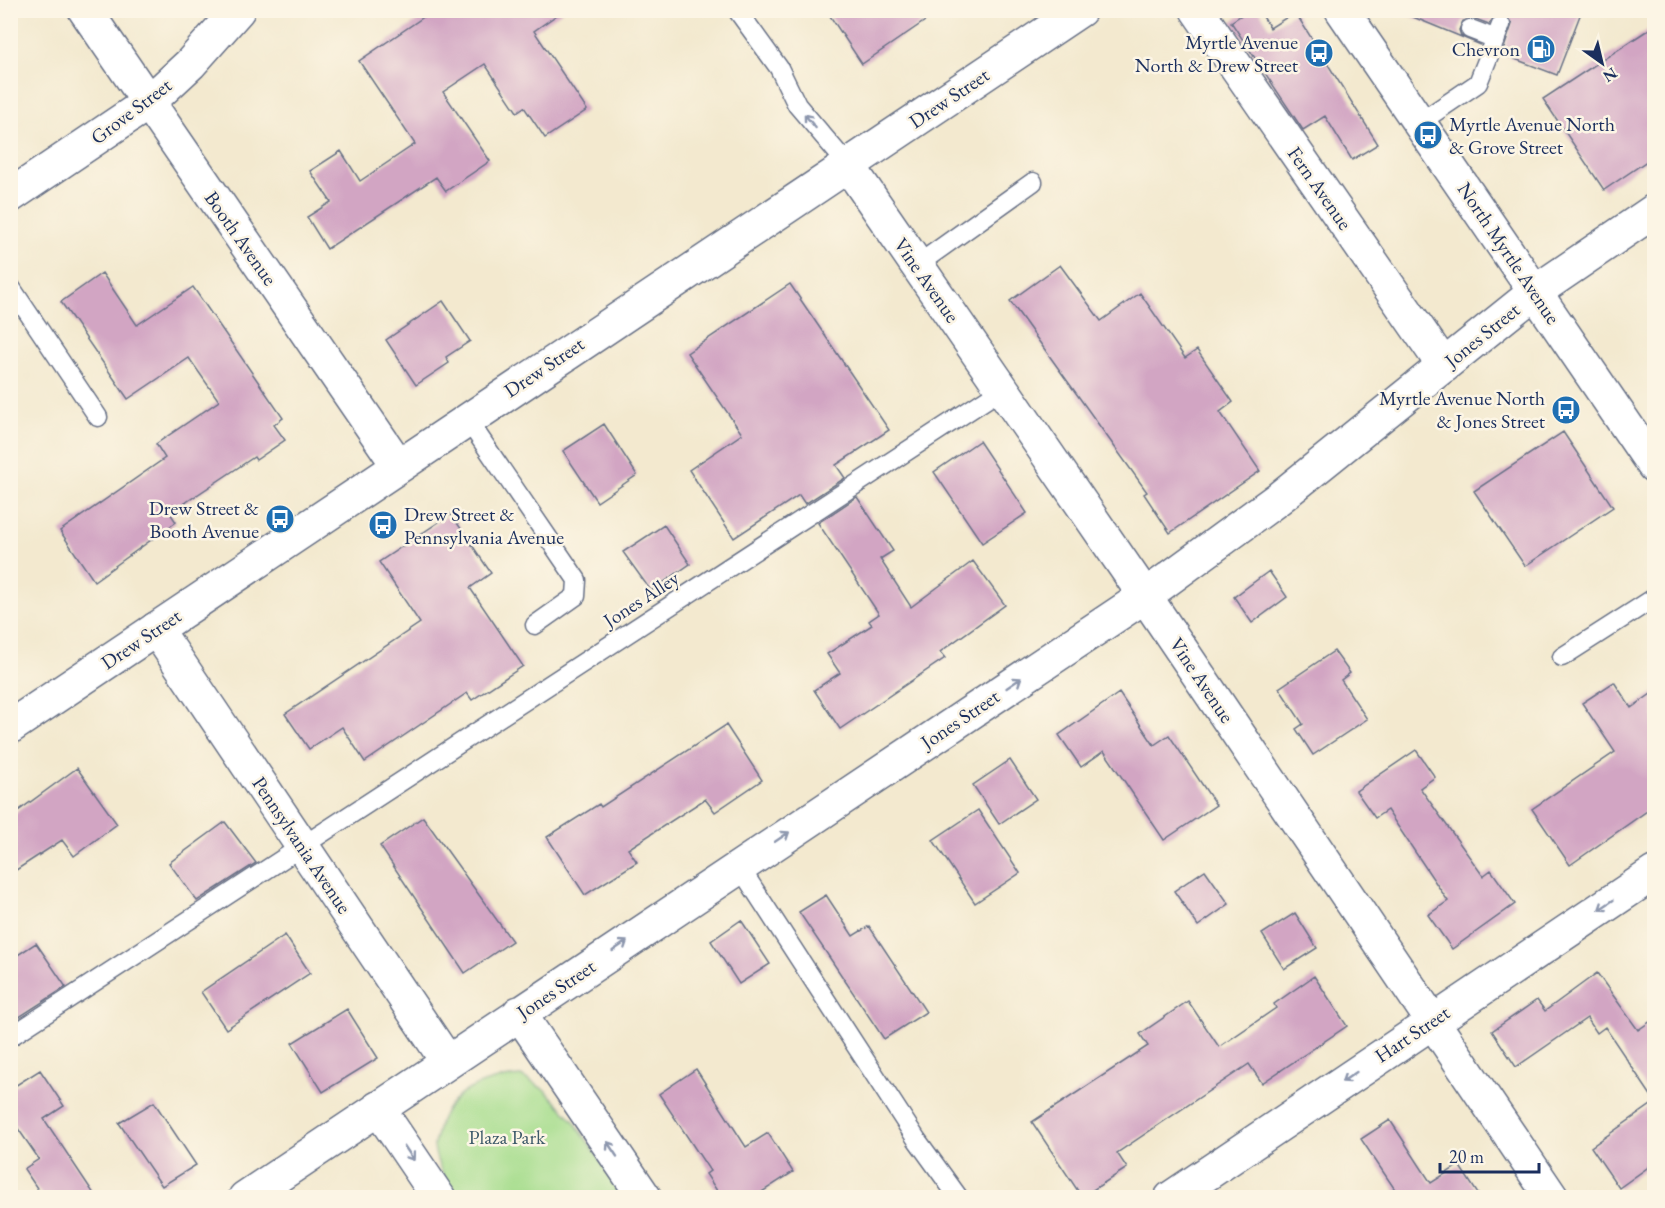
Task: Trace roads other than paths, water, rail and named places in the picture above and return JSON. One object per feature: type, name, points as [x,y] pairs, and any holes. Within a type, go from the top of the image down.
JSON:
[{"type":"street","name":"Booth Avenue","points":[[85,10],[398,465]]},
{"type":"street","name":"Grove Street","points":[[10,196],[148,103],[190,64],[238,10]]},
{"type":"street","name":"Drew Street","points":[[10,727],[1080,10]]},
{"type":"street","name":"Fern Avenue","points":[[1197,10],[1444,366]]},
{"type":"street","name":"North Myrtle Avenue","points":[[1342,10],[1654,464]]},
{"type":"street","name":"Vine Avenue","points":[[848,165],[1145,596],[1552,1197]]},
{"type":"street","name":"Jones Street","points":[[245,1197],[1145,596],[1279,498],[1535,292],[1654,211]]},
{"type":"street","name":"Pennsylvania Avenue","points":[[156,629],[447,1061]]},
{"type":"street","name":"Hart Street","points":[[1171,1197],[1654,873]]},
{"type":"street","points":[[519,1013],[645,1197]]},
{"type":"street","points":[[378,1108],[439,1197]]},
{"type":"lane","points":[[737,10],[779,68],[797,105],[848,165]]},
{"type":"lane","points":[[1419,123],[1478,83],[1498,32],[1470,29]]},
{"type":"lane","points":[[917,265],[1033,182]]},
{"type":"lane","points":[[10,286],[98,417]]},
{"type":"lane","name":"Jones Alley","points":[[10,1038],[1002,389]]},
{"type":"lane","points":[[467,419],[577,580],[576,596],[535,625]]},
{"type":"lane","points":[[1563,657],[1654,598]]},
{"type":"lane","points":[[739,866],[910,1130],[959,1197]]},
{"type":"place","name":"Chevron","points":[[1541,49]]},
{"type":"place","name":"Myrtle Avenue North & Drew Street","points":[[1319,53]]},
{"type":"place","name":"Myrtle Avenue North & Grove Street","points":[[1428,135]]},
{"type":"place","name":"Myrtle Avenue North & Jones Street","points":[[1566,410]]},
{"type":"place","name":"Drew Street & Booth Avenue","points":[[280,519]]},
{"type":"place","name":"Drew Street & Pennsylvania Avenue","points":[[383,525]]},
{"type":"park label","name":"Plaza Park","points":[[507,1137]]}]
